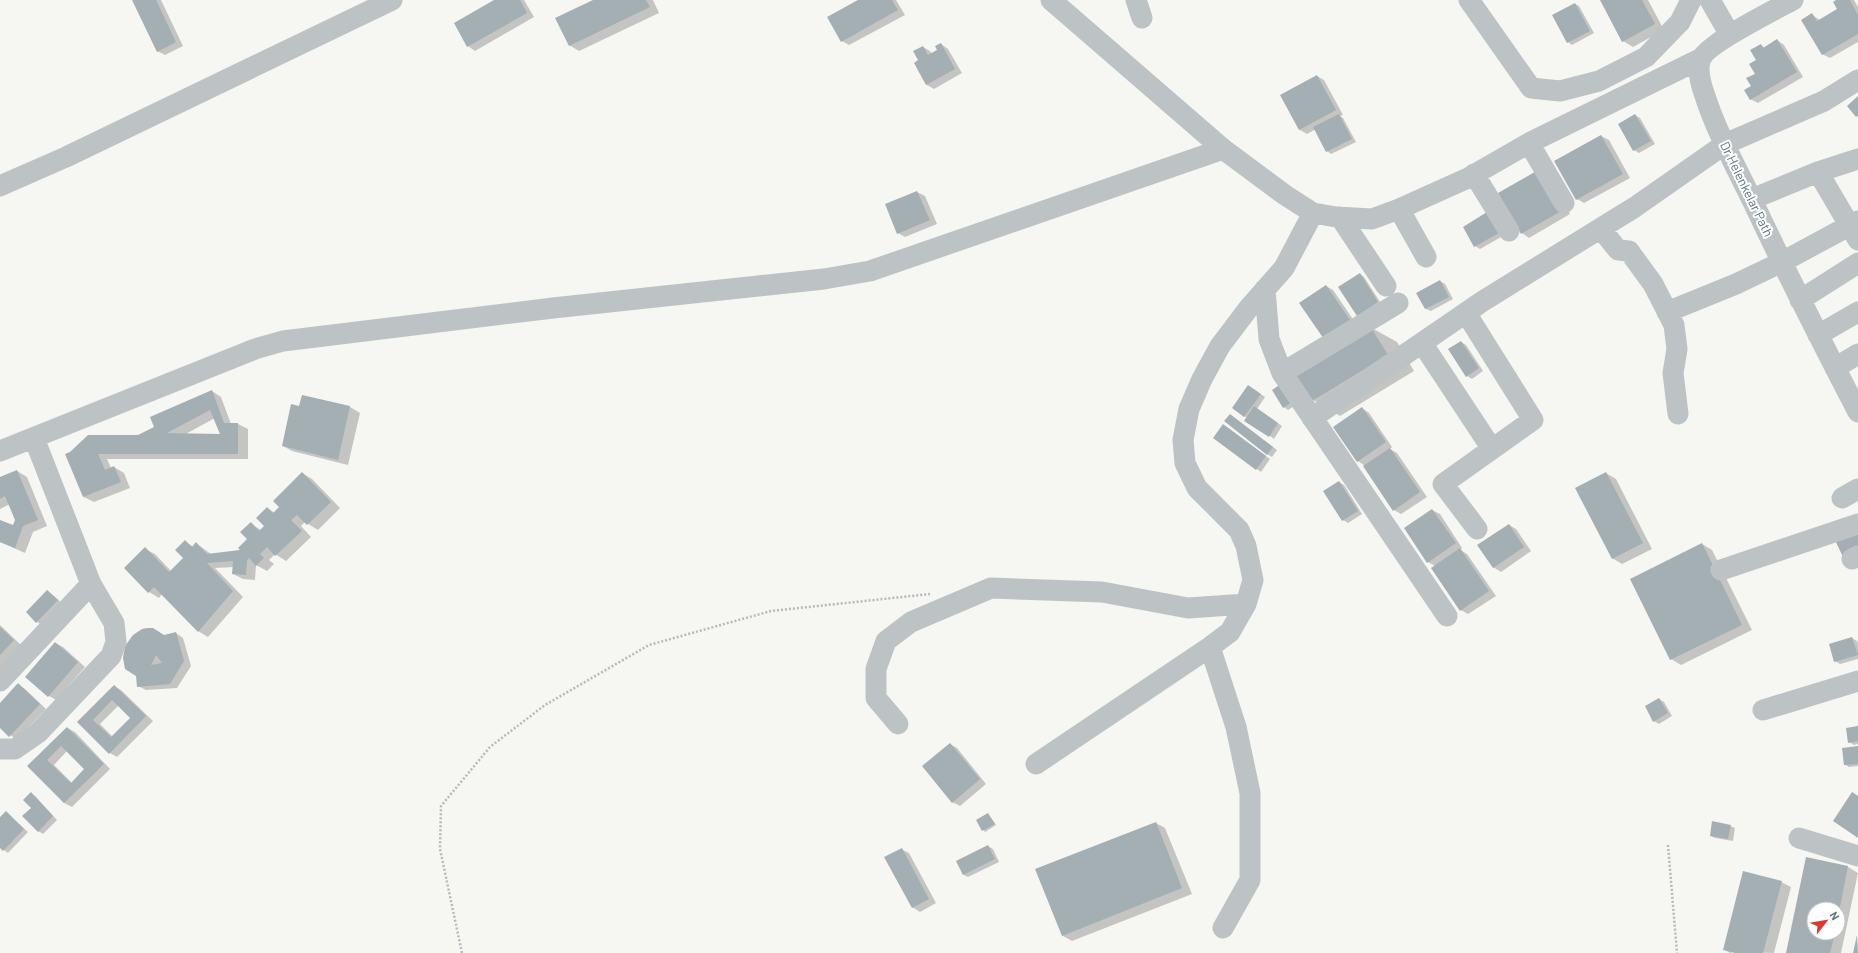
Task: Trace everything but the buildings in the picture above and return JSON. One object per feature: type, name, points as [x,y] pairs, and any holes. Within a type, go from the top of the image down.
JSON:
[{"type":"street","points":[[1051,0],[1223,149],[1285,195],[1313,213],[1340,217],[1372,219],[1399,209],[1474,174],[1529,143],[1700,59],[1706,51],[1730,35],[1792,0]]},
{"type":"street","points":[[1470,0],[1531,88],[1560,91],[1599,80],[1646,57],[1680,22],[1691,0]]},
{"type":"street","points":[[1710,0],[1730,35]]},
{"type":"street","points":[[0,186],[66,157],[384,2]]},
{"type":"street","name":"Dr Helenkelar Path","points":[[1700,59],[1699,73],[1705,97],[1725,144],[1800,300],[1856,405]]},
{"type":"street","points":[[1312,418],[1466,313],[1601,229],[1725,144],[1824,101],[1858,80]]},
{"type":"street","points":[[1529,143],[1564,203]]},
{"type":"street","points":[[0,451],[256,349],[282,341],[553,308],[824,279],[870,271],[1223,149]]},
{"type":"street","points":[[1752,200],[1818,172],[1858,159]]},
{"type":"street","points":[[1667,312],[1736,284],[1855,228],[1818,172]]},
{"type":"street","points":[[1474,174],[1509,231]]},
{"type":"street","points":[[1399,209],[1426,256]]},
{"type":"street","points":[[1036,764],[1230,632],[1246,604],[1253,580],[1246,546],[1239,530],[1197,488],[1185,463],[1183,440],[1189,409],[1202,379],[1220,346],[1248,309],[1284,268],[1313,213]]},
{"type":"street","points":[[1340,217],[1386,286]]},
{"type":"street","points":[[1601,229],[1618,250],[1629,250],[1653,284],[1674,325],[1677,349],[1673,373],[1678,414]]},
{"type":"street","points":[[1800,300],[1858,262]]},
{"type":"street","points":[[1265,289],[1269,339],[1282,373],[1447,616]]},
{"type":"street","points":[[1282,373],[1398,303]]},
{"type":"street","points":[[1818,335],[1858,312]]},
{"type":"street","points":[[1466,313],[1533,420],[1443,484],[1477,529]]},
{"type":"street","points":[[1422,343],[1492,449]]},
{"type":"street","points":[[1835,368],[1858,354]]},
{"type":"street","points":[[0,749],[15,749],[38,734],[111,656],[116,642],[114,623],[91,584],[34,438]]},
{"type":"street","points":[[1721,570],[1858,524]]},
{"type":"street","points":[[0,681],[91,584]]},
{"type":"street","points":[[898,724],[876,698],[876,669],[886,641],[912,622],[991,588],[1102,592],[1188,608],[1246,604]]},
{"type":"street","points":[[1210,647],[1236,727],[1250,793],[1250,880],[1223,928]]},
{"type":"street","points":[[1763,710],[1858,681]]},
{"type":"street","points":[[1799,838],[1858,856]]},
{"type":"path","points":[[462,953],[440,850],[441,806],[490,747],[544,704],[649,645],[771,611],[932,594]]},
{"type":"path","points":[[1668,845],[1677,953]]}]
